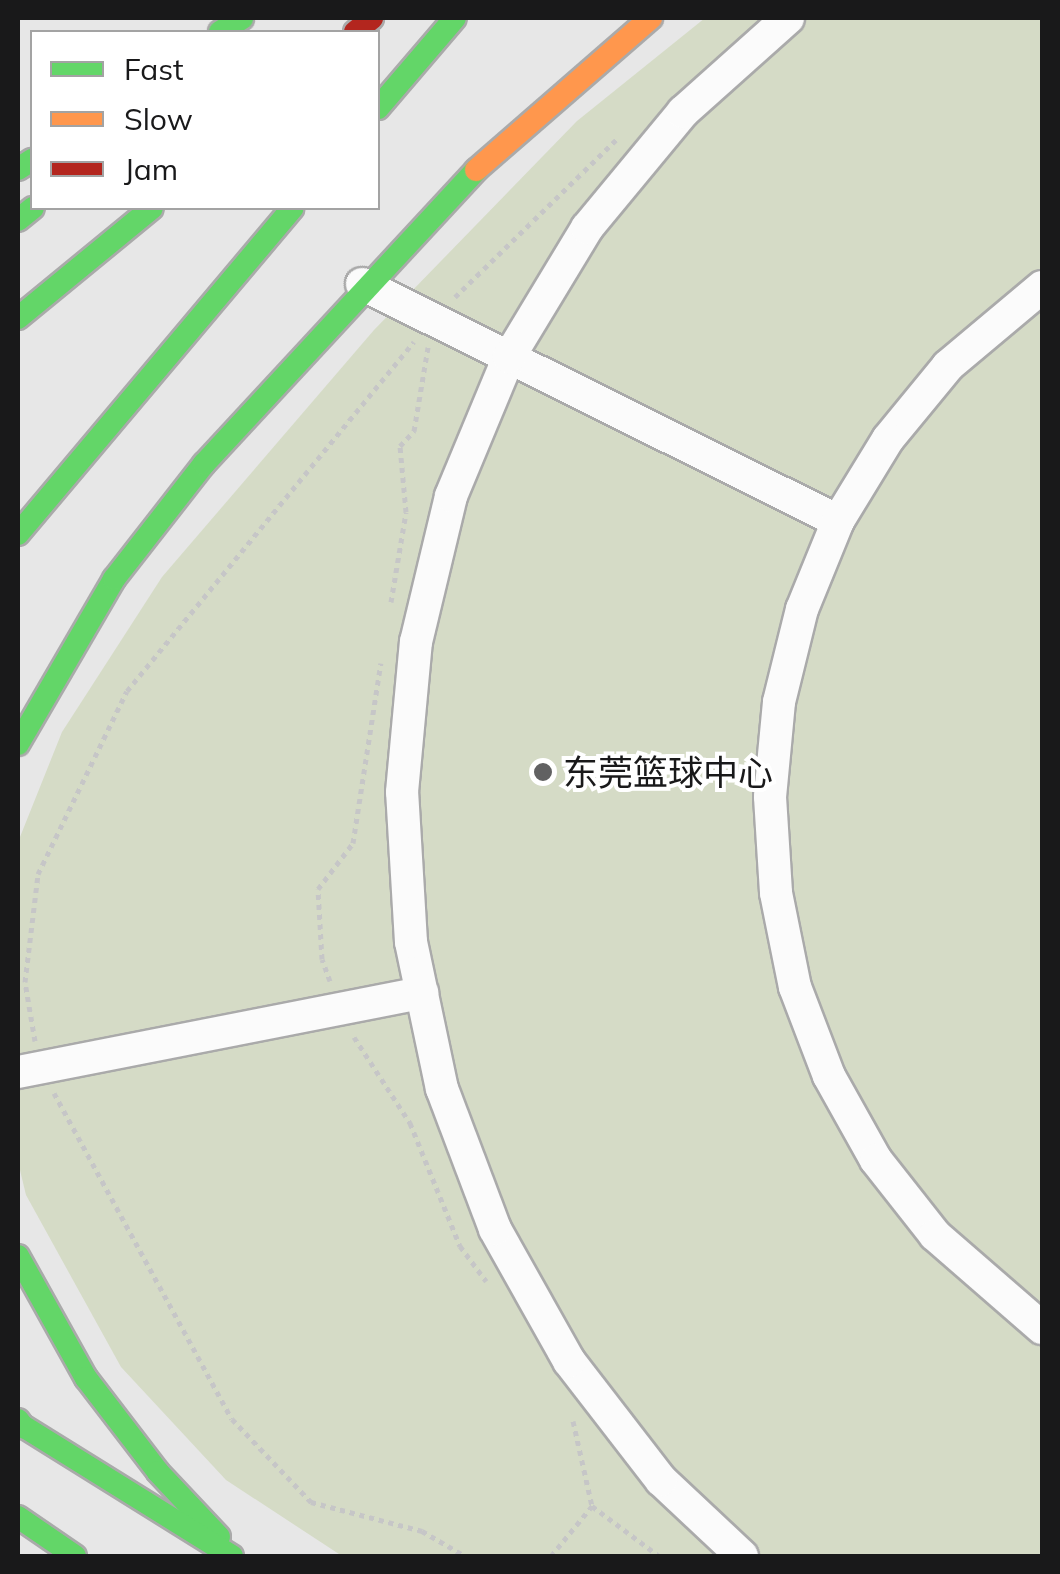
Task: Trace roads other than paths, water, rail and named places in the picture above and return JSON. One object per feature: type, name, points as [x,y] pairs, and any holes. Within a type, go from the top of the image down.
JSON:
[{"type":"main road","points":[[380,106],[455,18]]},
{"type":"main road","points":[[18,744],[114,579],[204,464],[362,284],[464,180],[650,18]]},
{"type":"main road","points":[[18,318],[150,210]]},
{"type":"main road","points":[[18,534],[152,369],[291,210]]},
{"type":"main road","points":[[18,339],[126,230]]},
{"type":"main road","points":[[18,1256],[86,1378],[158,1472],[235,1556]]},
{"type":"main road","points":[[19,1423],[235,1556]]},
{"type":"main road","points":[[18,1517],[75,1556]]},
{"type":"street","points":[[742,1556],[661,1480],[569,1361],[495,1229],[442,1089],[411,942],[402,792],[416,642],[452,496],[509,358],[587,228],[622,185],[682,112],[788,18]]},
{"type":"street","points":[[362,284],[838,521]]},
{"type":"street","points":[[1042,287],[948,366],[888,439],[838,521],[802,609],[779,702],[770,798],[776,893],[795,986],[829,1076],[876,1160],[934,1235],[1042,1328]]},
{"type":"street","points":[[29,1070],[422,993]]},
{"type":"place","name":"东莞篮球中心","points":[[543,772]]}]
